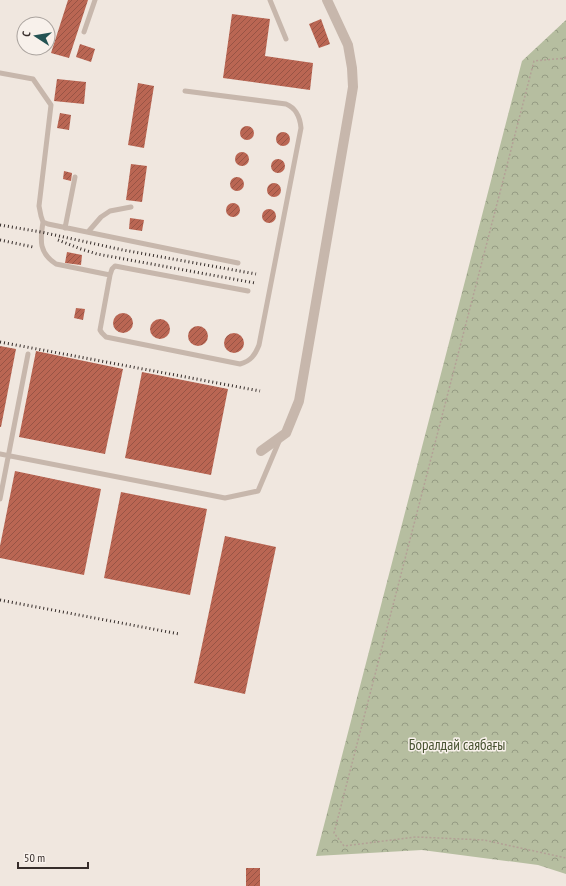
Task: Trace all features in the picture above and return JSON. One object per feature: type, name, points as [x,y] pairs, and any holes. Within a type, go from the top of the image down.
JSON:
[{"type":"street","points":[[261,452],[286,433],[299,401],[353,87],[352,68],[348,45],[327,0]]},
{"type":"lane","points":[[84,32],[95,0]]},
{"type":"lane","points":[[270,0],[286,39]]},
{"type":"lane","points":[[0,73],[33,79],[50,105],[39,206],[40,216],[43,222],[40,239],[44,252],[50,260],[56,264],[110,274]]},
{"type":"lane","points":[[185,91],[286,104],[291,106],[299,116],[301,128],[256,354],[245,363],[240,364],[106,337],[100,330],[110,274],[115,266],[248,291]]},
{"type":"lane","points":[[65,228],[75,177]]},
{"type":"lane","points":[[88,232],[101,217],[110,211],[131,207]]},
{"type":"lane","points":[[43,222],[65,228],[238,262]]},
{"type":"lane","points":[[0,499],[28,354]]},
{"type":"lane","points":[[0,454],[225,498],[258,491],[281,437]]},
{"type":"path","points":[[566,58],[534,61],[334,833],[344,846],[416,837],[484,840],[566,858]]},
{"type":"green space","name":"Боралдай саябағы","points":[[566,20],[566,874],[538,865],[422,850],[316,856],[522,61]]},
{"type":"building","points":[[68,0],[88,0],[69,58],[56,54],[56,37]]},
{"type":"building","points":[[232,14],[270,19],[265,56],[313,63],[310,90],[223,78]]},
{"type":"building","points":[[321,19],[330,44],[319,48],[309,24]]},
{"type":"building","points":[[80,44],[95,49],[91,62],[76,57]]},
{"type":"building","points":[[57,79],[86,82],[84,104],[54,101]]},
{"type":"building","points":[[138,83],[154,86],[144,148],[128,145]]},
{"type":"building","points":[[60,113],[71,115],[69,130],[57,128]]},
{"type":"building","points":[[244,126],[250,126],[254,130],[254,136],[250,140],[244,140],[240,136],[240,130]]},
{"type":"building","points":[[280,132],[286,132],[290,136],[290,142],[286,146],[280,146],[276,142],[276,136]]},
{"type":"building","points":[[239,152],[245,152],[249,156],[249,162],[245,166],[239,166],[235,162],[235,156]]},
{"type":"building","points":[[275,159],[281,159],[285,163],[285,169],[281,173],[275,173],[271,169],[271,163]]},
{"type":"building","points":[[131,164],[147,166],[142,202],[126,200]]},
{"type":"building","points":[[64,171],[72,173],[71,181],[63,179]]},
{"type":"building","points":[[234,177],[240,177],[244,181],[244,187],[240,191],[234,191],[230,187],[230,181]]},
{"type":"building","points":[[271,183],[277,183],[281,187],[281,193],[277,197],[271,197],[267,193],[267,187]]},
{"type":"building","points":[[230,203],[236,203],[240,207],[240,213],[236,217],[230,217],[226,213],[226,207]]},
{"type":"building","points":[[266,209],[272,209],[276,213],[276,219],[272,223],[266,223],[262,219],[262,213]]},
{"type":"building","points":[[130,218],[144,220],[142,231],[129,229]]},
{"type":"building","points":[[67,252],[82,255],[81,265],[65,263]]},
{"type":"building","points":[[76,308],[85,309],[83,320],[74,318]]},
{"type":"building","points":[[123,313],[130,316],[133,323],[130,330],[123,333],[116,330],[113,323],[116,316]]},
{"type":"building","points":[[160,319],[167,322],[170,329],[167,336],[160,339],[153,336],[150,329],[153,322]]},
{"type":"building","points":[[198,326],[205,329],[208,336],[205,343],[198,346],[191,343],[188,336],[191,329]]},
{"type":"building","points":[[234,333],[241,336],[244,343],[241,350],[234,353],[227,350],[224,343],[227,336]]},
{"type":"building","points":[[0,346],[16,349],[1,427],[0,427]]},
{"type":"building","points":[[36,351],[123,369],[105,454],[19,437]]},
{"type":"building","points":[[142,372],[228,389],[211,475],[125,458]]},
{"type":"building","points":[[15,471],[101,489],[84,575],[0,558],[0,546]]},
{"type":"building","points":[[121,492],[207,509],[190,595],[104,578]]},
{"type":"building","points":[[225,536],[276,547],[245,694],[194,683]]},
{"type":"building","points":[[246,868],[260,868],[260,886],[246,886]]},
{"type":"railway","points":[[0,225],[41,232],[123,250],[256,274]]},
{"type":"railway","points":[[0,240],[33,247]]},
{"type":"railway","points":[[58,240],[97,254],[255,283]]},
{"type":"railway","points":[[0,342],[260,391]]},
{"type":"railway","points":[[0,600],[179,634]]}]
